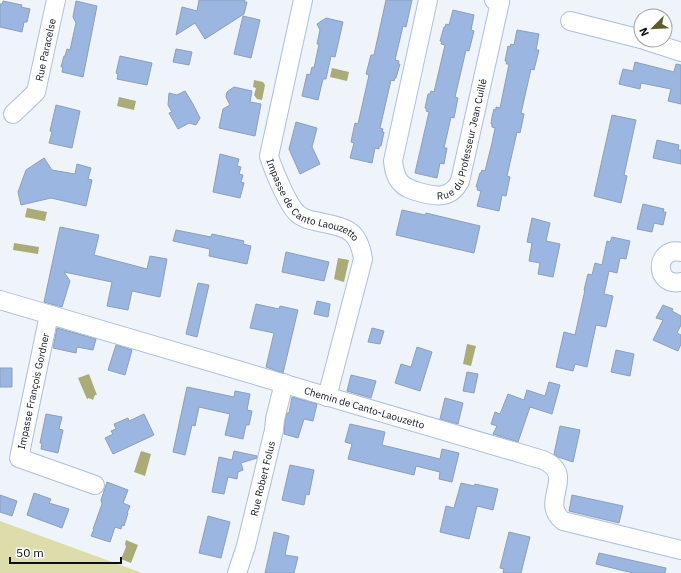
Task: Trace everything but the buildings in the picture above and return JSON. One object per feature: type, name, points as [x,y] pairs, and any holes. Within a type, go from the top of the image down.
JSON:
[{"type":"street","name":"Rue Paracelse","points":[[13,114],[36,92],[56,0]]},
{"type":"street","name":"Impasse de Canto Laouzetto","points":[[303,0],[269,156],[291,206],[297,214],[306,219],[346,229],[355,236],[361,247],[363,259],[327,397]]},
{"type":"street","name":"Rue du Professeur Jean Cuillé","points":[[428,0],[393,161],[394,173],[401,183],[410,190],[433,196],[452,192],[460,181],[497,1]]},
{"type":"street","points":[[570,21],[633,37]]},
{"type":"street","points":[[669,48],[681,52]]},
{"type":"street","points":[[681,252],[670,252],[665,255],[660,267],[665,278],[676,283],[681,282]]},
{"type":"street","name":"Chemin de Canto-Laouzetto","points":[[0,300],[543,460],[552,464],[557,472],[558,481],[554,510],[557,517],[563,521],[681,550]]},
{"type":"street","name":"Impasse François Gordner","points":[[49,315],[19,458],[95,485]]},
{"type":"street","name":"Rue Robert Folus","points":[[237,573],[246,546],[284,384]]},
{"type":"shaded area","points":[[332,68],[349,72],[347,81],[330,77]]},
{"type":"shaded area","points":[[254,80],[263,82],[265,85],[262,100],[257,99],[254,95],[256,88],[253,87]]},
{"type":"shaded area","points":[[119,97],[136,101],[134,110],[117,106]]},
{"type":"shaded area","points":[[27,208],[47,212],[45,221],[25,217]]},
{"type":"shaded area","points":[[14,243],[39,247],[38,254],[13,250]]},
{"type":"shaded area","points":[[338,258],[349,260],[344,282],[334,279]]},
{"type":"shaded area","points":[[467,344],[476,346],[471,366],[463,364]]},
{"type":"shaded area","points":[[89,374],[97,395],[95,395],[93,400],[89,398],[87,399],[78,378]]},
{"type":"shaded area","points":[[141,451],[151,454],[145,476],[134,472]]},
{"type":"shaded area","points":[[0,521],[142,573],[0,573]]},
{"type":"shaded area","points":[[126,540],[138,545],[131,563],[121,559],[126,547]]}]
